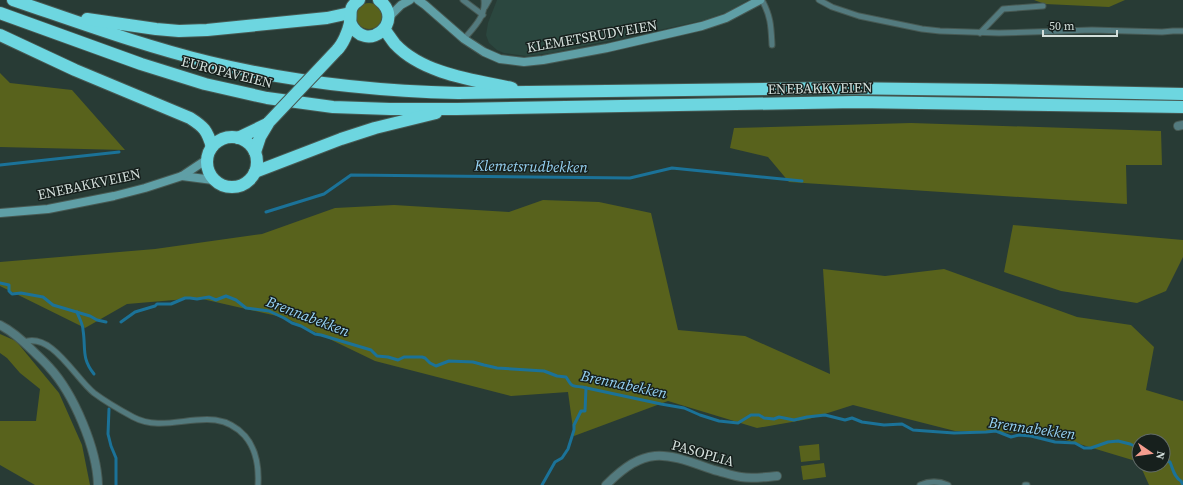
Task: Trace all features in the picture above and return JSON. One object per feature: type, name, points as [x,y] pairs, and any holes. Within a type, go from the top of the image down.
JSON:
[{"type":"highway","name":"EUROPAVEIEN","points":[[13,0],[148,45],[239,69],[281,77],[357,88],[426,93],[458,93]]},
{"type":"highway","points":[[255,152],[260,137],[268,123],[338,49],[344,38],[352,8],[359,0]]},
{"type":"highway","points":[[338,49],[366,36],[376,35],[384,29],[389,17],[385,5],[380,0]]},
{"type":"highway","name":"EUROPAVEIEN","points":[[0,13],[175,75],[240,92],[298,103],[333,107],[390,109],[457,108]]},
{"type":"highway","points":[[53,14],[130,26],[179,31],[207,30],[327,18],[350,18]]},
{"type":"highway","points":[[350,18],[356,31],[366,36]]},
{"type":"highway","points":[[384,29],[400,48],[416,60],[429,66],[462,78],[534,93]]},
{"type":"highway","points":[[0,35],[76,70],[190,118],[204,127],[209,135],[212,147]]},
{"type":"highway","name":"ENEBAKKVEIEN","points":[[458,93],[852,88],[1183,94]]},
{"type":"highway","name":"ENEBAKKVEIEN","points":[[457,108],[856,102],[1183,107]]},
{"type":"highway","points":[[255,172],[375,128],[457,108]]},
{"type":"highway","points":[[238,138],[268,123]]},
{"type":"highway","points":[[228,137],[238,138],[250,144],[255,152],[257,161],[255,172],[247,182],[236,187],[224,186],[213,180],[208,172],[206,160],[207,155],[212,147],[222,139],[228,137]]},
{"type":"street","points":[[389,17],[401,5],[410,0]]},
{"type":"street","name":"KLEMETSRUDVEIEN","points":[[418,0],[464,39],[484,52],[500,59],[524,62],[607,48],[702,26],[726,18],[761,0]]},
{"type":"street","name":"ENEBAKKVEIEN","points":[[0,213],[48,209],[145,188],[182,176],[206,160]]},
{"type":"street","name":"ENEBAKKVEIEN","points":[[182,176],[213,180]]},
{"type":"street","points":[[0,325],[24,342],[50,367],[66,391],[79,415],[95,463],[98,485]]},
{"type":"street","name":"PASOPLIA","points":[[606,485],[634,462],[646,457],[658,455],[677,457],[740,477],[777,476]]},
{"type":"lane","points":[[463,0],[483,15]]},
{"type":"lane","points":[[484,0],[485,7]]},
{"type":"lane","points":[[464,39],[483,15],[489,0]]},
{"type":"lane","name":"KLEMETSRUDVEIEN","points":[[761,0],[768,10],[771,22],[772,45]]},
{"type":"lane","points":[[818,0],[842,11],[934,30],[980,33],[1092,30],[1162,32],[1183,31]]},
{"type":"lane","points":[[980,33],[1003,9],[1043,6]]},
{"type":"lane","points":[[24,342],[30,340],[44,343],[69,366],[93,392],[134,418],[151,423],[206,419],[224,421],[238,428],[253,448],[258,465],[258,485]]},
{"type":"lane","points":[[920,485],[927,482],[942,482],[948,485]]},
{"type":"shaded area","points":[[497,0],[748,0],[727,12],[701,21],[551,53],[526,56],[504,53],[497,50],[489,43],[486,35],[488,23]]},
{"type":"green space","points":[[1034,0],[1125,0],[1109,7],[1045,4]]},
{"type":"green space","points":[[369,3],[378,7],[382,16],[378,25],[369,29],[360,25],[356,16],[360,7]]},
{"type":"green space","points":[[0,73],[10,83],[72,90],[125,150],[0,147]]},
{"type":"green space","points":[[911,123],[1161,131],[1162,165],[1126,165],[1127,204],[789,182],[768,157],[730,148],[734,128]]},
{"type":"green space","points":[[543,200],[599,202],[651,213],[678,330],[745,336],[830,374],[823,269],[885,276],[944,269],[1077,317],[1131,325],[1154,347],[1146,390],[1183,401],[1183,485],[1149,485],[1144,473],[1171,473],[1171,433],[1131,433],[1131,460],[1046,434],[955,431],[853,405],[809,419],[757,428],[668,401],[574,436],[568,392],[511,396],[375,361],[286,318],[198,298],[127,304],[85,328],[0,286],[0,262],[155,249],[262,234],[335,208],[394,205],[509,212]]},
{"type":"green space","points":[[1013,225],[1183,240],[1183,257],[1166,291],[1137,303],[1061,291],[1004,272]]},
{"type":"green space","points":[[0,334],[16,341],[59,393],[82,445],[90,485],[35,485],[0,465],[0,421],[36,421],[40,389],[20,373],[7,358],[0,353]]},
{"type":"green space","points":[[819,444],[820,460],[801,462],[799,446]]},
{"type":"green space","points":[[824,463],[826,477],[803,480],[801,466]]},
{"type":"waterway","name":"Klemetsrudbekken","points":[[0,165],[119,152]]},
{"type":"waterway","name":"Klemetsrudbekken","points":[[266,212],[324,194],[351,175],[630,178],[672,168],[802,181]]},
{"type":"waterway","name":"Brennabekken","points":[[0,283],[9,285],[9,291],[12,294],[21,293],[43,297],[53,305],[106,322]]},
{"type":"waterway","name":"Brennabekken","points":[[121,322],[135,312],[157,304],[171,304],[185,298],[197,299],[209,297],[216,300],[226,296],[236,300],[246,308],[269,311],[315,334],[371,350],[377,356],[398,360],[404,357],[422,357],[436,366],[449,361],[473,362],[497,368],[544,371],[557,376],[566,377],[573,386],[684,408],[719,421],[738,423],[751,415],[759,415],[764,418],[774,419],[779,417],[794,420],[825,415],[845,420],[852,418],[862,422],[884,425],[902,424],[913,430],[954,433],[996,431],[1011,437],[1019,435],[1031,436],[1055,442],[1075,443],[1084,448],[1091,448],[1108,442],[1118,441],[1131,444]]},
{"type":"waterway","points":[[77,312],[83,328],[87,363],[94,374]]},
{"type":"waterway","points":[[542,485],[555,462],[562,458],[568,449],[574,430],[574,425],[581,411],[585,411],[586,388]]},
{"type":"waterway","points":[[109,409],[108,434],[116,458],[116,485]]},
{"type":"waterway","name":"Brennabekken","points":[[1171,465],[1175,475],[1183,485]]}]
